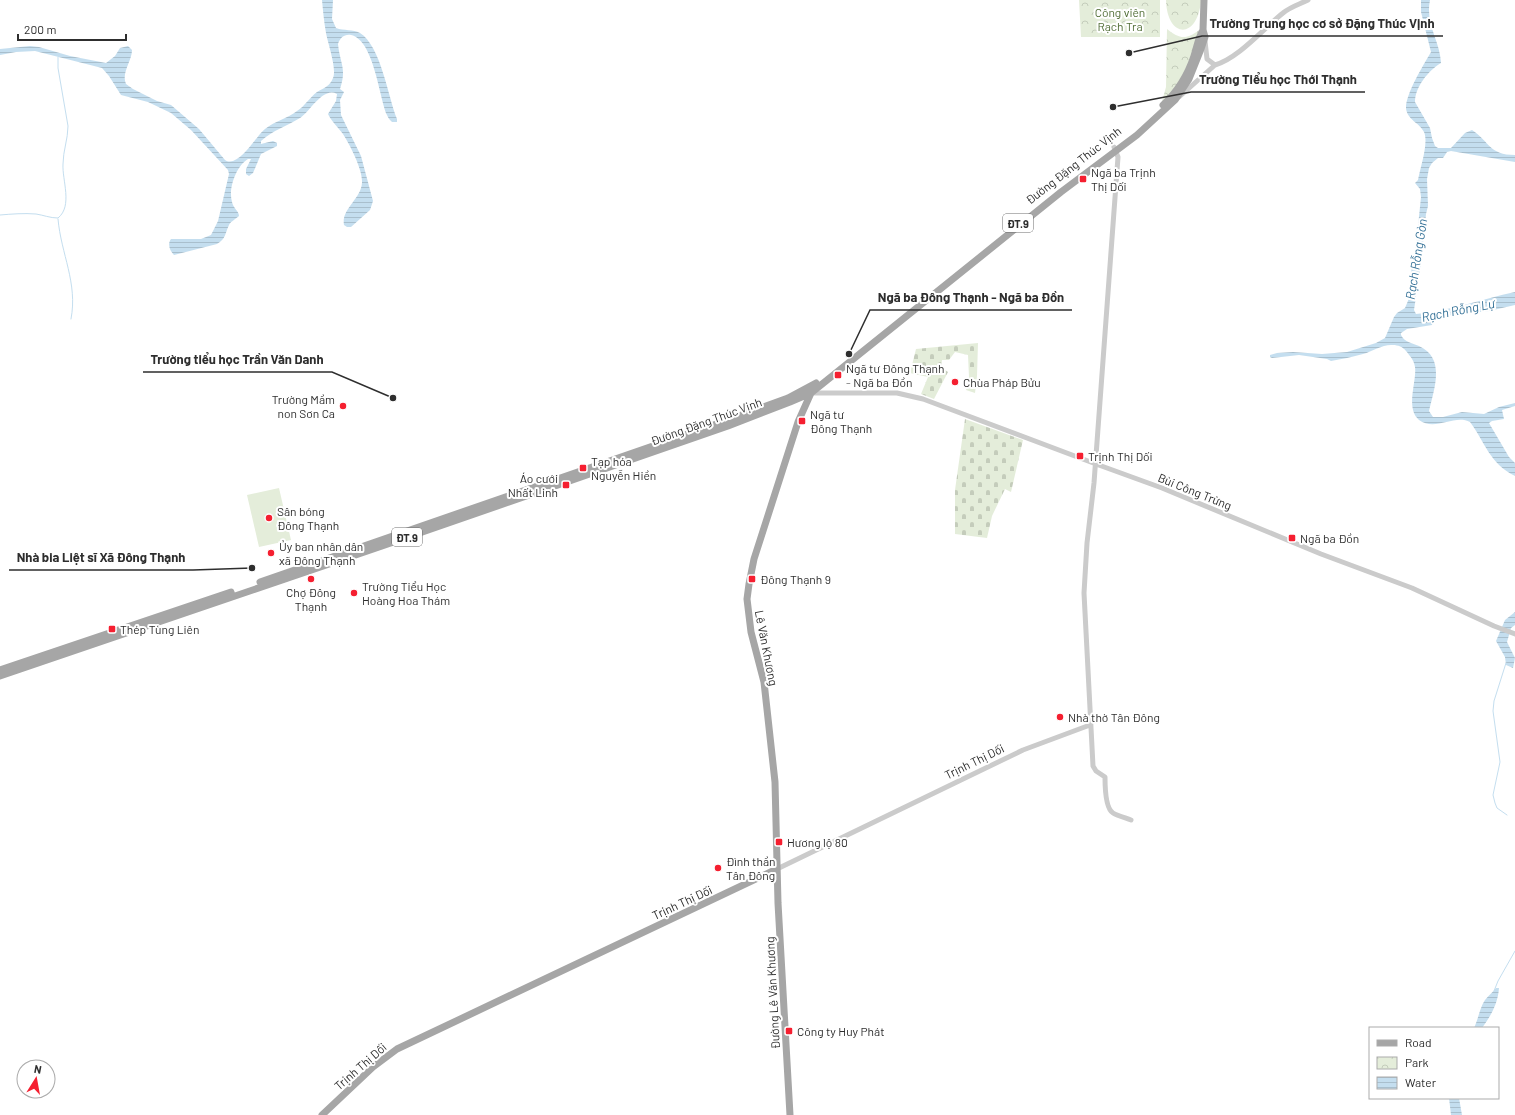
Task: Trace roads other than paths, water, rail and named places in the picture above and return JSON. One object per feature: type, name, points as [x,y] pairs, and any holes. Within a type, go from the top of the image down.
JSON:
[{"type":"main road","name":"Đường Đặng Thúc Vịnh","points":[[1115,149],[1137,135],[1175,100],[1190,79],[1196,64],[1204,33],[1204,0]]},
{"type":"main road","name":"Đường Đặng Thúc Vịnh","points":[[0,670],[232,594],[728,426],[810,390],[1115,149],[1148,120],[1175,92],[1195,55],[1199,36],[1204,33]]},
{"type":"main road","name":"Lê Văn Khương","points":[[777,869],[776,805],[773,761],[764,682],[751,632],[747,600],[754,559],[783,466],[810,390]]},
{"type":"main road","name":"Đường Đặng Thúc Vịnh","points":[[0,676],[232,594]]},
{"type":"main road","name":"Trịnh Thị Dối","points":[[322,1115],[373,1067],[397,1049],[777,869]]},
{"type":"main road","name":"Đường Lê Văn Khương","points":[[777,869],[790,1115]]},
{"type":"street","points":[[1175,100],[1201,79],[1215,65],[1221,64],[1240,51],[1284,12],[1308,0]]},
{"type":"street","points":[[1204,33],[1207,59],[1215,65]]},
{"type":"street","points":[[1115,149],[1118,157],[1096,464],[1087,543],[1084,592],[1091,760],[1096,771],[1105,777],[1106,796],[1109,809],[1116,815],[1131,820]]},
{"type":"street","name":"Bùi Công Trừng","points":[[810,390],[896,393],[909,395],[989,423],[1162,488],[1321,554],[1412,588],[1494,626],[1514,633]]},
{"type":"street","name":"Trịnh Thị Dối","points":[[777,869],[1023,750],[1090,725]]},
{"type":"water","points":[[322,0],[333,0],[332,19],[336,28],[360,33],[373,49],[379,60],[397,119],[397,122],[392,122],[387,116],[375,70],[365,47],[359,39],[351,35],[346,35],[338,44],[343,71],[340,89],[344,92],[340,100],[341,115],[361,156],[373,201],[370,210],[351,227],[344,225],[345,214],[361,189],[362,178],[356,158],[349,144],[328,114],[336,101],[337,94],[327,94],[322,97],[300,118],[275,131],[261,141],[261,144],[273,141],[277,143],[277,146],[261,154],[253,173],[249,176],[246,174],[246,169],[251,159],[248,159],[240,167],[234,178],[231,191],[233,204],[239,216],[232,221],[222,240],[217,244],[174,255],[171,252],[169,243],[171,239],[201,239],[211,235],[218,221],[229,174],[228,170],[191,130],[171,113],[148,102],[121,95],[102,68],[35,51],[0,55],[0,49],[30,46],[106,63],[115,56],[120,48],[128,46],[132,50],[132,54],[125,76],[126,84],[157,101],[171,105],[199,129],[225,160],[230,162],[241,156],[265,129],[300,109],[314,94],[332,81],[334,69],[326,33]]},
{"type":"water","name":"Rạch Rỗng Lự","points":[[1421,0],[1430,0],[1429,17],[1441,63],[1431,70],[1423,80],[1417,91],[1415,102],[1430,128],[1435,146],[1438,148],[1451,148],[1465,133],[1472,130],[1490,147],[1500,153],[1515,155],[1515,162],[1451,151],[1447,152],[1443,158],[1438,158],[1432,163],[1429,168],[1427,179],[1428,206],[1414,310],[1416,314],[1454,308],[1515,292],[1515,305],[1489,311],[1434,317],[1432,325],[1407,329],[1401,333],[1401,335],[1406,341],[1427,351],[1433,358],[1436,375],[1429,411],[1433,417],[1443,417],[1462,412],[1484,414],[1499,407],[1515,403],[1515,406],[1502,410],[1504,419],[1489,423],[1509,457],[1515,463],[1515,476],[1499,465],[1488,452],[1470,422],[1458,420],[1431,424],[1419,420],[1415,415],[1412,402],[1415,367],[1413,360],[1400,346],[1389,345],[1363,354],[1331,361],[1327,359],[1299,355],[1270,357],[1270,355],[1277,353],[1293,352],[1322,354],[1347,352],[1376,343],[1385,338],[1394,317],[1405,308],[1410,296],[1412,281],[1411,265],[1416,246],[1421,197],[1420,189],[1415,183],[1418,180],[1424,156],[1425,142],[1424,132],[1409,116],[1406,108],[1412,87],[1431,52],[1421,12]]},
{"type":"water","points":[[1515,612],[1515,625],[1511,628],[1507,642],[1515,658],[1513,668],[1506,665],[1505,657],[1496,641],[1505,620]]},
{"type":"water","points":[[1496,988],[1499,988],[1496,1004],[1491,1014],[1483,1027],[1474,1027],[1480,1010],[1486,998]]},
{"type":"water","points":[[1449,1099],[1459,1099],[1462,1115],[1451,1115]]},
{"type":"waterway","points":[[0,215],[39,214],[52,218],[58,218],[65,207],[66,192],[63,164],[68,126],[58,68],[58,57]]},
{"type":"waterway","points":[[58,219],[71,281],[73,306],[71,319]]},
{"type":"waterway","name":"Rạch Rỗng Gòn","points":[[1506,663],[1494,701],[1493,711],[1500,762],[1493,795],[1497,808],[1507,815]]},
{"type":"waterway","points":[[1494,991],[1515,951]]},
{"type":"place","name":"Trường Trung học cơ sở Đặng Thúc Vịnh","points":[[1129,53]]},
{"type":"place","name":"Trường Tiểu học Thới Thạnh","points":[[1113,107]]},
{"type":"place","name":"Ngã ba Trịnh Thị Dối","points":[[1083,179]]},
{"type":"place","name":"Ngã ba Đông Thạnh - Ngã ba Đồn","points":[[849,354]]},
{"type":"place","name":"Ngã tư Đông Thạnh - Ngã ba Đồn","points":[[838,375]]},
{"type":"place","name":"Chùa Pháp Bửu","points":[[955,382]]},
{"type":"place","name":"Trường tiểu học Trần Văn Danh","points":[[393,398]]},
{"type":"place","name":"Trường Mầm non Sơn Ca","points":[[343,406]]},
{"type":"place","name":"Ngã tư Đông Thạnh","points":[[802,421]]},
{"type":"place","name":"Trịnh Thị Dối","points":[[1080,456]]},
{"type":"place","name":"Tạp hóa Nguyễn Hiền","points":[[583,468]]},
{"type":"place","name":"Áo cưới Nhất Linh","points":[[566,485]]},
{"type":"place","name":"Sân bóng Đông Thạnh","points":[[269,518]]},
{"type":"place","name":"Ngã ba Đồn","points":[[1292,538]]},
{"type":"place","name":"Ủy ban nhân dân xã Đông Thạnh","points":[[271,553]]},
{"type":"place","name":"Nhà bia Liệt sĩ Xã Đông Thạnh","points":[[252,568]]},
{"type":"place","name":"Chợ Đông Thạnh","points":[[311,579]]},
{"type":"place","name":"Đông Thạnh 9","points":[[752,579]]},
{"type":"place","name":"Trường Tiểu Học Hoàng Hoa Thám","points":[[354,593]]},
{"type":"place","name":"Thép Tùng Liên","points":[[112,629]]},
{"type":"place","name":"Nhà thờ Tân Đông","points":[[1060,717]]},
{"type":"place","name":"Hương lộ 80","points":[[779,842]]},
{"type":"place","name":"Đình thần Tân Đông","points":[[718,868]]},
{"type":"place","name":"Công ty Huy Phát","points":[[789,1031]]},
{"type":"park label","name":"Công viên Rạch Tra","points":[[1120,19]]}]
